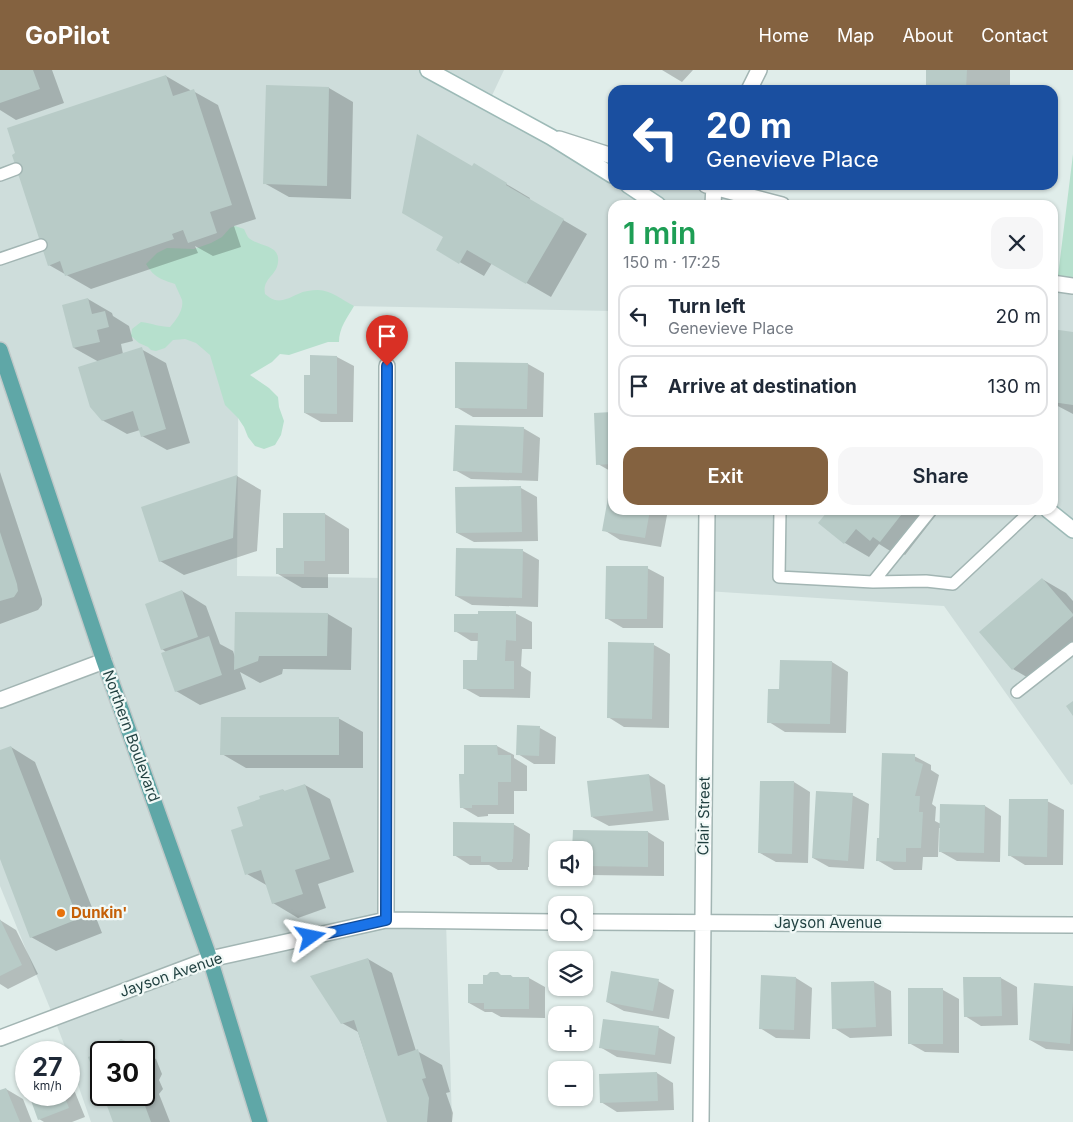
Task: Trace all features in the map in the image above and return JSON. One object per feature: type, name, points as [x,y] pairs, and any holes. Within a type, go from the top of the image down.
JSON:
[{"type":"main road","name":"Northern Boulevard","points":[[0,350],[3,372],[210,958],[260,1122]]},
{"type":"street","points":[[428,70],[551,137],[608,173]]},
{"type":"street","points":[[751,85],[758,70]]},
{"type":"street","points":[[551,137],[608,155]]},
{"type":"street","points":[[636,190],[650,200]]},
{"type":"street","points":[[726,190],[763,200]]},
{"type":"street","points":[[1058,284],[1073,286]]},
{"type":"street","points":[[386,920],[387,366]]},
{"type":"street","name":"Clair Street","points":[[701,1122],[707,515]]},
{"type":"street","points":[[1054,515],[1073,530]]},
{"type":"street","points":[[0,700],[104,661]]},
{"type":"street","name":"Jayson Avenue","points":[[0,1038],[210,958],[386,920],[548,922]]},
{"type":"street","name":"Jayson Avenue","points":[[593,922],[1073,925]]},
{"type":"lane","points":[[0,175],[16,169]]},
{"type":"lane","points":[[0,259],[41,245]]},
{"type":"lane","points":[[780,515],[779,577],[873,582],[926,581],[953,584],[1027,515]]},
{"type":"lane","points":[[873,582],[927,515]]},
{"type":"lane","points":[[1018,692],[1073,648]]},
{"type":"shaded area","points":[[0,70],[504,70],[488,104],[608,154],[608,190],[725,190],[763,200],[608,200],[608,311],[239,304],[237,576],[384,578],[386,920],[446,921],[452,1122],[91,1122],[80,1090],[80,1041],[63,1041],[0,886]]},
{"type":"shaded area","points":[[1058,284],[1073,286],[1073,784],[1071,785],[944,606],[706,591],[707,515],[1058,515]]},
{"type":"green space","points":[[1073,154],[1073,286],[1058,284]]},
{"type":"green space","points":[[235,226],[244,229],[247,236],[254,242],[273,249],[278,256],[277,267],[266,284],[265,294],[275,300],[281,300],[305,291],[323,290],[354,306],[342,328],[339,342],[328,342],[289,355],[280,354],[272,362],[250,375],[269,388],[278,397],[284,421],[281,435],[275,445],[264,449],[255,446],[238,418],[225,405],[210,355],[196,343],[185,339],[173,340],[165,348],[156,351],[139,343],[131,336],[132,329],[141,322],[170,327],[182,307],[182,300],[175,284],[158,277],[146,264],[157,253],[167,248],[194,249],[222,237],[230,228]]},
{"type":"building","points":[[0,70],[33,70],[40,89],[0,103]]},
{"type":"building","points":[[926,70],[967,70],[966,85],[926,85]]},
{"type":"building","points":[[166,75],[173,96],[194,89],[232,205],[210,212],[217,233],[188,243],[183,230],[172,234],[174,239],[65,276],[60,261],[48,266],[12,155],[15,153],[7,128]]},
{"type":"building","points":[[266,85],[329,87],[327,186],[263,184]]},
{"type":"building","points":[[417,134],[472,166],[474,163],[507,183],[506,185],[564,219],[526,284],[467,250],[459,264],[436,250],[443,237],[402,213]]},
{"type":"building","points":[[88,298],[92,314],[105,311],[109,327],[97,330],[100,342],[73,348],[62,305]]},
{"type":"building","points":[[1058,330],[1073,332],[1073,405],[1058,403]]},
{"type":"building","points":[[142,347],[166,429],[141,437],[133,411],[102,421],[90,407],[78,367]]},
{"type":"building","points":[[310,355],[337,356],[337,414],[304,413],[304,375],[310,375]]},
{"type":"building","points":[[455,362],[528,363],[527,409],[455,408]]},
{"type":"building","points":[[608,412],[608,464],[596,465],[594,413]]},
{"type":"building","points":[[455,425],[524,427],[522,473],[453,471]]},
{"type":"building","points":[[237,475],[233,538],[159,562],[141,507]]},
{"type":"building","points":[[521,486],[522,532],[456,533],[455,487]]},
{"type":"building","points":[[608,498],[608,515],[649,515],[645,538],[602,531]]},
{"type":"building","points":[[283,513],[325,513],[325,561],[304,561],[304,574],[276,574],[276,548],[283,548]]},
{"type":"building","points":[[825,515],[901,515],[880,542],[873,537],[870,541],[856,529],[844,544],[818,523]]},
{"type":"building","points":[[0,532],[18,591],[14,597],[0,601]]},
{"type":"building","points":[[456,548],[523,549],[522,598],[455,596]]},
{"type":"building","points":[[606,566],[648,566],[647,619],[605,619]]},
{"type":"building","points":[[1042,578],[1073,616],[1012,670],[979,632]]},
{"type":"building","points":[[182,590],[198,637],[161,650],[145,604]]},
{"type":"building","points":[[478,611],[516,611],[516,641],[506,640],[505,661],[514,661],[514,689],[463,689],[463,660],[477,660],[478,633],[454,632],[454,614],[478,614]]},
{"type":"building","points":[[235,612],[328,613],[327,656],[259,656],[258,661],[234,670]]},
{"type":"building","points":[[209,636],[222,675],[175,692],[161,653]]},
{"type":"building","points":[[608,642],[654,643],[652,719],[607,718]]},
{"type":"building","points":[[780,660],[832,661],[830,724],[767,723],[768,689],[779,689]]},
{"type":"building","points":[[1073,701],[1073,716],[1066,706]]},
{"type":"building","points":[[221,717],[339,717],[339,755],[220,755]]},
{"type":"building","points":[[517,725],[540,726],[539,756],[516,755]]},
{"type":"building","points":[[464,745],[497,745],[498,755],[511,755],[511,782],[498,782],[498,805],[472,805],[472,808],[460,808],[459,774],[464,774]]},
{"type":"building","points":[[11,746],[78,919],[30,938],[0,859],[0,750]]},
{"type":"building","points":[[882,753],[915,754],[915,761],[923,764],[915,796],[920,796],[919,812],[923,812],[921,848],[906,848],[906,862],[876,861],[877,838],[879,838]]},
{"type":"building","points":[[649,774],[653,811],[591,817],[587,781]]},
{"type":"building","points":[[760,781],[794,781],[792,854],[758,853]]},
{"type":"building","points":[[305,784],[330,859],[295,870],[303,894],[272,904],[261,870],[245,875],[231,830],[243,826],[237,807],[260,799],[259,796]]},
{"type":"building","points":[[816,791],[853,793],[848,861],[812,858]]},
{"type":"building","points":[[1009,799],[1048,799],[1047,857],[1008,856]]},
{"type":"building","points":[[940,804],[985,805],[984,853],[939,852]]},
{"type":"building","points":[[453,822],[514,823],[512,862],[481,862],[481,856],[453,856]]},
{"type":"building","points":[[573,830],[648,831],[648,867],[593,866],[593,841],[572,841]]},
{"type":"building","points":[[0,919],[22,965],[0,976]]},
{"type":"building","points":[[368,958],[398,1056],[418,1049],[426,1078],[422,1079],[429,1098],[427,1122],[387,1122],[354,1020],[341,1024],[310,976]]},
{"type":"building","points":[[611,971],[659,979],[653,1011],[606,1002]]},
{"type":"building","points":[[490,972],[498,972],[501,975],[511,975],[512,977],[529,977],[529,1009],[484,1009],[484,1003],[468,1003],[468,984],[483,984],[483,975],[487,975]]},
{"type":"building","points":[[761,975],[796,977],[794,1030],[759,1029]]},
{"type":"building","points":[[963,977],[1001,977],[1002,1016],[964,1017]]},
{"type":"building","points":[[874,981],[876,1027],[832,1029],[831,982]]},
{"type":"building","points":[[1034,983],[1073,986],[1070,1044],[1029,1040]]},
{"type":"building","points":[[908,988],[943,988],[943,1044],[908,1044]]},
{"type":"building","points":[[603,1019],[659,1026],[655,1055],[599,1048]]},
{"type":"building","points":[[657,1072],[658,1101],[600,1103],[599,1074]]},
{"type":"building","points":[[6,1088],[20,1122],[0,1122],[0,1090]]},
{"type":"building","points":[[33,1106],[68,1106],[69,1108],[38,1120]]},
{"type":"building","points":[[107,1106],[145,1106],[151,1122],[113,1122]]},
{"type":"place","name":"Dunkin'","points":[[61,913]]},
{"type":"route","points":[[311,937],[386,920],[387,366]]}]
